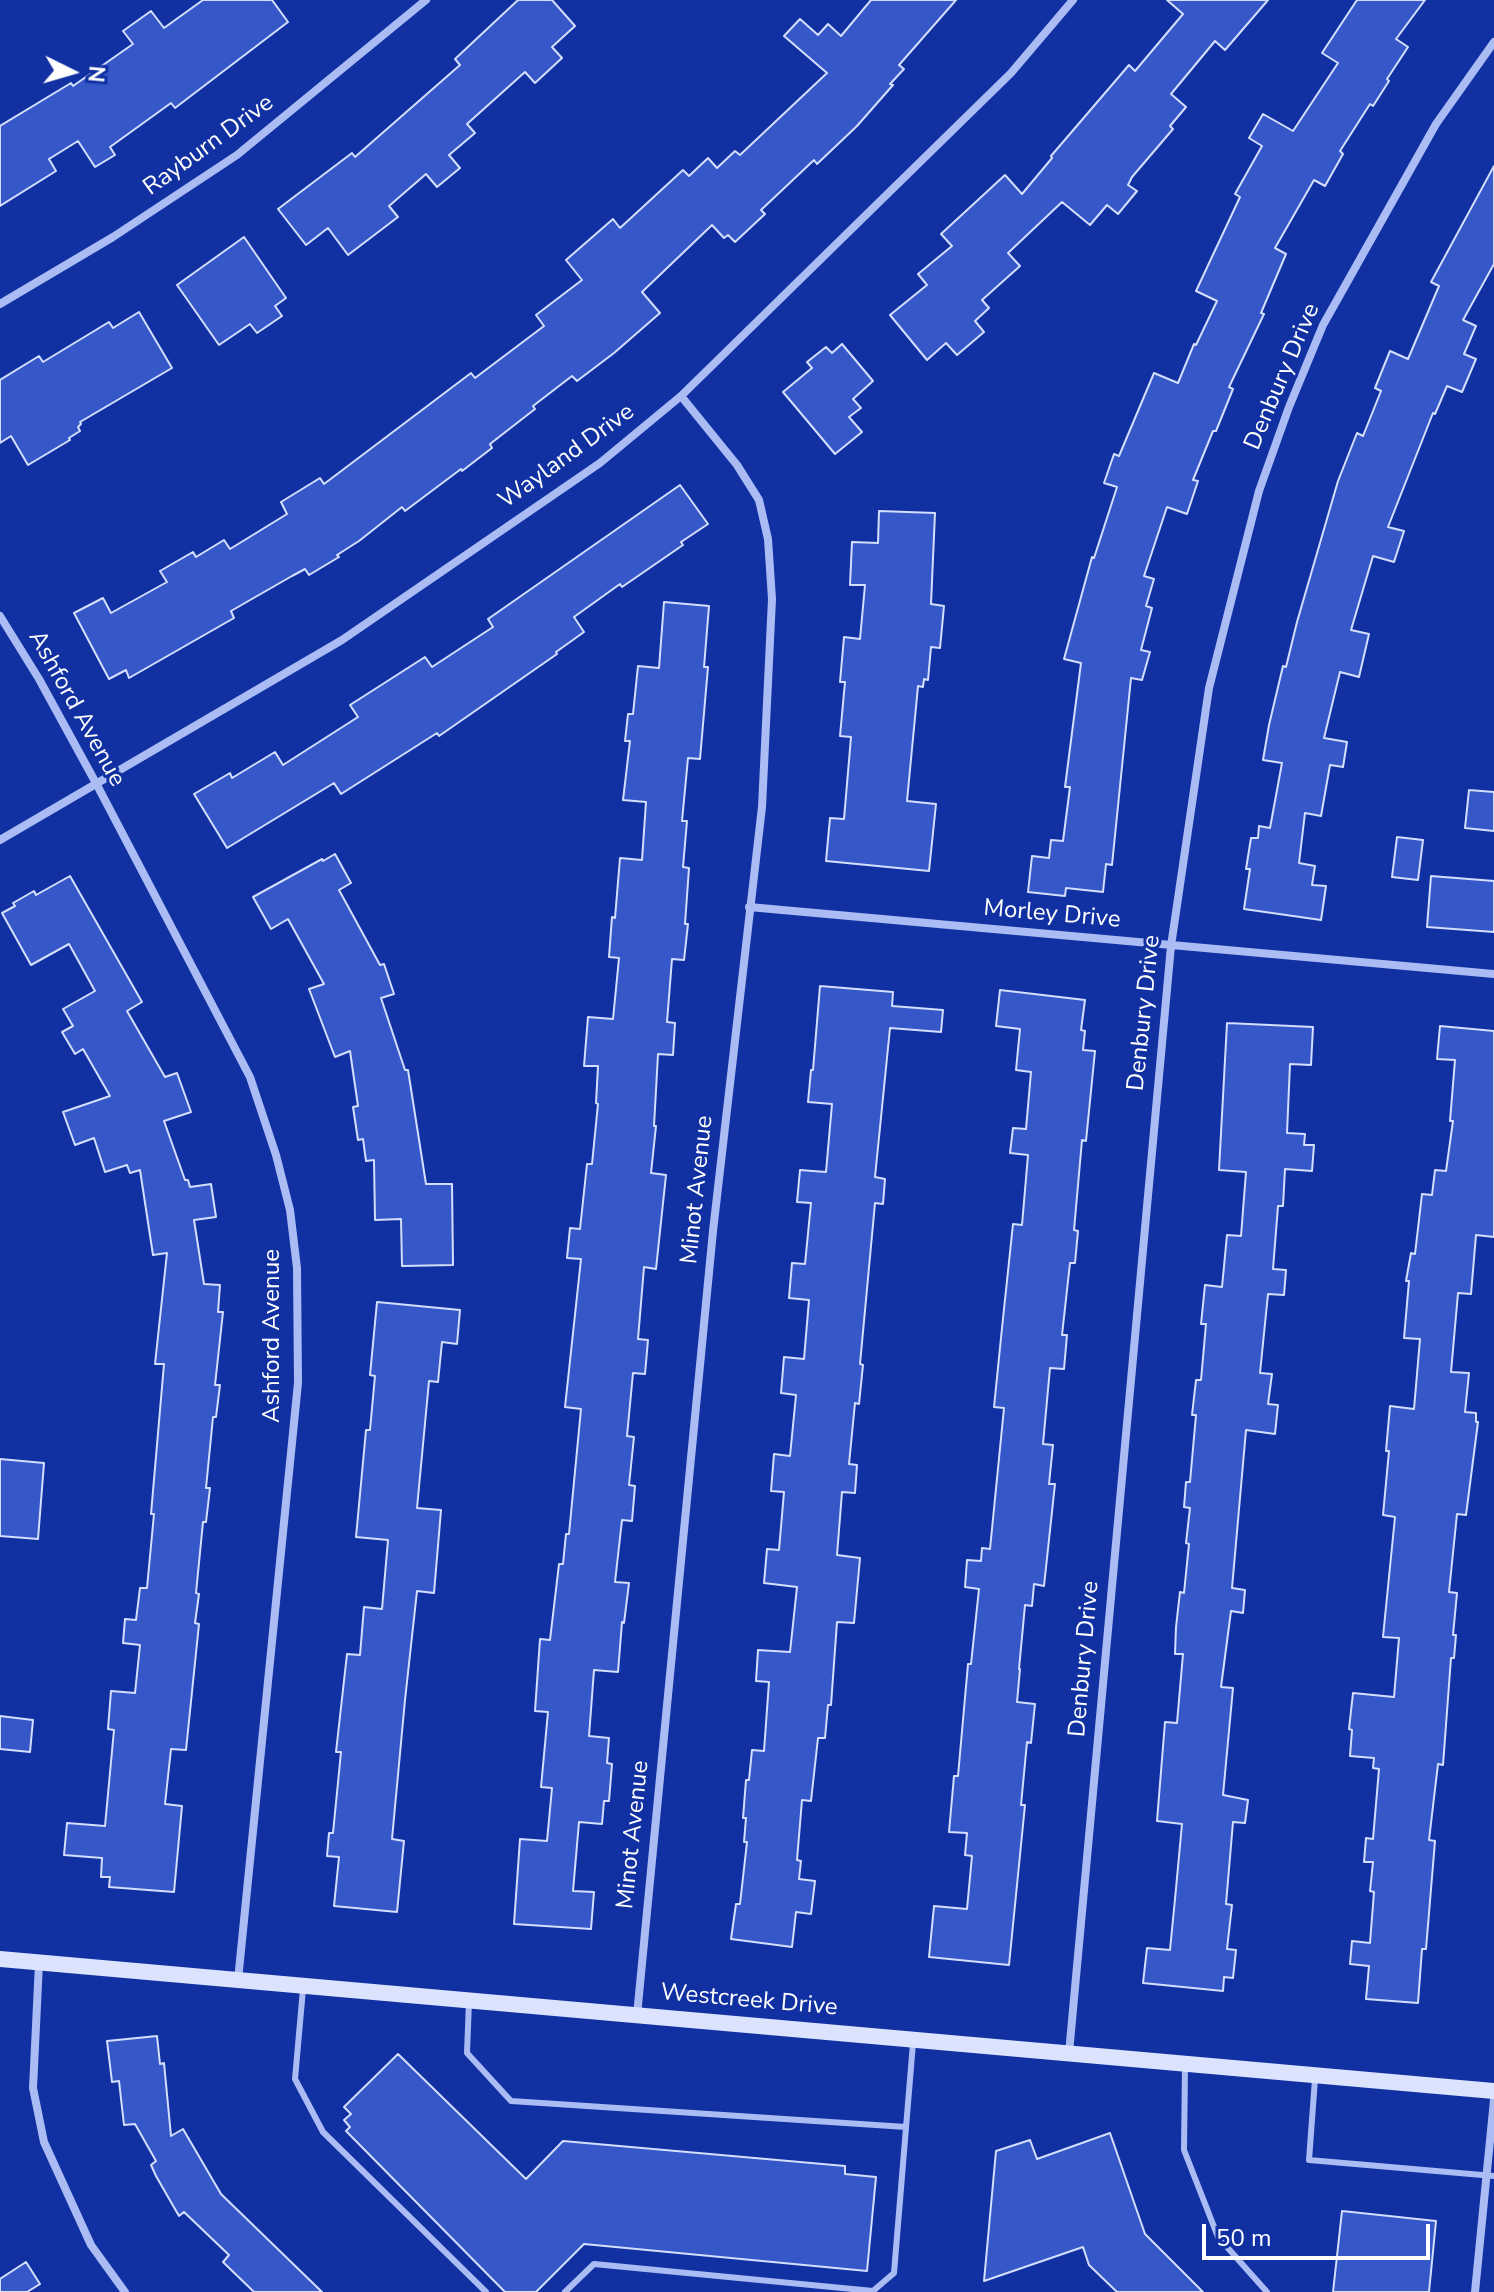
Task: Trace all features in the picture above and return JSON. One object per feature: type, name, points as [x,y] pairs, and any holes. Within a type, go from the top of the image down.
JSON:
[{"type":"street","name":"Rayburn Drive","points":[[0,304],[113,237],[237,155],[426,0]]},
{"type":"street","name":"Wayland Drive","points":[[0,840],[342,640],[600,463],[681,396],[1011,73],[1073,0]]},
{"type":"street","name":"Denbury Drive","points":[[1069,2053],[1171,946],[1209,688],[1259,491],[1323,325],[1436,124],[1494,42]]},
{"type":"street","name":"Minot Avenue","points":[[637,2015],[712,1246],[763,777],[772,599],[768,539],[759,500],[737,465],[681,396]]},
{"type":"street","name":"Ashford Avenue","points":[[0,616],[39,679],[97,785],[250,1077],[276,1155],[290,1210],[297,1268],[298,1383],[238,1980]]},
{"type":"street","name":"Morley Drive","points":[[749,907],[1494,974]]},
{"type":"street","name":"Westcreek Drive","points":[[0,1959],[1494,2091]]},
{"type":"street","points":[[39,1962],[33,2088],[44,2142],[91,2245],[125,2292]]},
{"type":"street","points":[[1475,2292],[1490,2176],[1494,2100]]},
{"type":"lane","points":[[303,1986],[295,2079],[323,2132],[486,2292]]},
{"type":"lane","points":[[469,2000],[467,2053],[511,2101],[906,2127]]},
{"type":"lane","points":[[565,2292],[594,2264],[873,2291],[894,2273],[913,2039]]},
{"type":"lane","points":[[1185,2064],[1184,2150],[1218,2237],[1267,2292]]},
{"type":"lane","points":[[1316,2075],[1309,2160],[1490,2176]]},
{"type":"building","points":[[203,0],[272,0],[288,22],[175,108],[171,103],[110,147],[115,155],[95,167],[78,141],[49,159],[56,171],[0,206],[0,126],[71,83],[73,86],[133,44],[123,31],[151,11],[164,28]]},
{"type":"building","points":[[518,0],[552,0],[575,26],[552,47],[562,58],[535,83],[525,72],[467,124],[475,133],[449,155],[460,168],[437,187],[426,174],[389,206],[398,217],[348,255],[328,228],[306,245],[278,209],[352,153],[355,157],[460,65],[455,59]]},
{"type":"building","points":[[871,0],[956,0],[899,65],[904,69],[890,84],[893,85],[857,126],[817,164],[814,160],[761,210],[765,214],[735,242],[728,235],[724,238],[712,225],[642,292],[660,313],[577,381],[572,376],[533,406],[535,409],[490,444],[492,448],[462,471],[405,511],[402,507],[337,555],[339,557],[309,575],[305,569],[231,611],[234,618],[129,678],[126,670],[109,679],[74,613],[103,598],[111,613],[167,582],[160,571],[193,552],[196,557],[224,540],[230,549],[287,514],[281,502],[320,478],[324,484],[471,373],[475,378],[544,326],[536,315],[582,280],[566,260],[613,219],[620,228],[683,170],[689,176],[708,158],[717,168],[735,151],[740,155],[827,73],[784,36],[800,19],[818,35],[828,24],[841,36]]},
{"type":"building","points":[[1167,0],[1268,0],[1225,50],[1215,41],[1171,94],[1186,107],[1170,126],[1173,129],[1132,177],[1128,185],[1137,191],[1118,214],[1107,205],[1090,225],[1062,202],[1008,253],[1020,266],[982,300],[989,308],[975,321],[984,332],[957,355],[946,343],[927,360],[890,315],[927,285],[918,274],[952,246],[941,234],[1005,175],[1022,194],[1129,65],[1135,71],[1183,14]]},
{"type":"building","points":[[1357,0],[1425,0],[1396,39],[1408,47],[1387,79],[1389,81],[1340,151],[1343,154],[1325,186],[1314,180],[1275,248],[1286,254],[1261,313],[1264,314],[1229,387],[1233,389],[1216,431],[1213,431],[1193,480],[1198,481],[1187,514],[1167,507],[1144,576],[1154,579],[1146,606],[1152,608],[1141,650],[1150,652],[1142,680],[1131,678],[1112,865],[1106,864],[1103,892],[1066,888],[1065,896],[1028,892],[1032,856],[1049,858],[1051,840],[1063,841],[1070,787],[1065,787],[1081,663],[1064,659],[1092,557],[1117,487],[1104,483],[1114,454],[1119,456],[1154,373],[1178,383],[1217,301],[1196,291],[1240,197],[1235,194],[1262,146],[1249,138],[1263,114],[1293,131],[1338,63],[1322,53]]},
{"type":"building","points":[[1494,166],[1494,264],[1463,320],[1476,326],[1464,354],[1476,359],[1462,392],[1447,386],[1433,413],[1388,527],[1404,531],[1394,562],[1373,556],[1351,630],[1369,634],[1359,677],[1340,672],[1324,738],[1347,742],[1343,767],[1330,765],[1321,816],[1305,813],[1299,863],[1315,866],[1312,885],[1326,886],[1321,920],[1244,909],[1251,838],[1258,838],[1259,826],[1270,828],[1282,763],[1263,760],[1269,725],[1283,666],[1286,667],[1338,481],[1357,433],[1363,436],[1381,391],[1375,388],[1390,351],[1408,359],[1439,286],[1431,282]]},
{"type":"building","points":[[244,237],[286,298],[275,306],[282,316],[257,333],[250,324],[219,345],[177,285]]},
{"type":"building","points":[[139,312],[172,368],[80,422],[80,431],[70,440],[28,465],[11,436],[0,443],[0,380],[39,356],[43,362],[109,322],[113,328]]},
{"type":"building","points":[[842,344],[873,381],[853,399],[861,408],[849,417],[862,432],[835,454],[783,392],[812,368],[807,362],[826,347],[832,353]]},
{"type":"building","points":[[680,485],[708,524],[681,542],[683,545],[574,617],[584,632],[557,654],[439,736],[437,733],[341,794],[334,783],[227,848],[194,794],[230,773],[232,778],[275,752],[283,765],[358,717],[350,705],[425,657],[432,667],[493,627],[488,619]]},
{"type":"building","points":[[879,511],[935,513],[931,604],[944,606],[940,648],[931,647],[928,680],[924,679],[923,687],[918,686],[907,801],[936,804],[929,871],[826,861],[830,818],[844,819],[851,737],[840,736],[845,682],[840,682],[844,637],[860,639],[865,585],[850,585],[852,542],[878,543]]},
{"type":"building","points":[[664,602],[709,606],[704,667],[708,667],[700,759],[688,758],[682,821],[687,821],[683,867],[689,868],[685,924],[688,924],[684,960],[672,959],[667,1022],[675,1023],[673,1055],[658,1054],[651,1173],[666,1175],[656,1269],[644,1267],[638,1339],[648,1340],[645,1374],[633,1373],[627,1436],[634,1437],[629,1485],[635,1486],[632,1521],[622,1520],[615,1582],[629,1583],[618,1672],[594,1670],[589,1736],[609,1738],[607,1763],[612,1764],[609,1801],[604,1801],[602,1824],[579,1822],[573,1891],[594,1892],[591,1929],[514,1924],[520,1839],[547,1841],[552,1788],[541,1787],[548,1712],[535,1711],[540,1639],[550,1640],[559,1564],[563,1564],[566,1534],[569,1534],[581,1409],[565,1407],[581,1259],[567,1258],[570,1228],[580,1229],[587,1164],[592,1164],[598,1104],[598,1066],[584,1066],[588,1017],[613,1019],[619,958],[609,957],[620,858],[642,860],[646,802],[623,800],[630,741],[625,741],[628,714],[633,714],[638,666],[659,668]]},
{"type":"building","points":[[1469,790],[1494,792],[1494,831],[1465,828]]},
{"type":"building","points":[[1397,837],[1423,840],[1418,880],[1392,877]]},
{"type":"building","points":[[335,854],[351,883],[339,890],[380,965],[384,964],[394,994],[381,998],[405,1070],[408,1070],[426,1184],[452,1184],[453,1265],[402,1266],[401,1219],[375,1220],[374,1160],[366,1161],[363,1139],[358,1140],[353,1107],[358,1106],[350,1051],[335,1057],[309,989],[324,984],[288,919],[271,929],[253,897]]},
{"type":"building","points":[[70,876],[142,1002],[127,1011],[165,1077],[177,1073],[191,1112],[164,1121],[190,1187],[211,1184],[216,1217],[194,1220],[204,1284],[220,1285],[218,1312],[223,1312],[215,1385],[220,1385],[216,1417],[213,1417],[206,1488],[210,1488],[206,1522],[203,1522],[196,1593],[199,1594],[195,1623],[199,1624],[186,1750],[171,1749],[165,1804],[182,1806],[174,1892],[109,1887],[110,1877],[101,1877],[102,1858],[64,1855],[67,1823],[105,1826],[114,1730],[108,1729],[111,1691],[135,1693],[140,1645],[123,1643],[125,1619],[136,1620],[140,1588],[147,1588],[164,1364],[155,1364],[167,1253],[153,1255],[140,1170],[130,1173],[127,1165],[105,1172],[94,1138],[75,1145],[63,1112],[110,1096],[83,1049],[75,1054],[62,1032],[73,1026],[63,1009],[95,991],[69,944],[31,965],[2,913],[34,891],[36,895]]},
{"type":"building","points":[[1431,876],[1494,881],[1494,932],[1427,927]]},
{"type":"building","points":[[820,986],[893,992],[892,1006],[943,1010],[941,1032],[890,1028],[875,1177],[885,1179],[883,1204],[875,1203],[860,1364],[863,1365],[859,1404],[855,1403],[849,1464],[857,1465],[855,1493],[842,1492],[837,1555],[860,1558],[854,1623],[837,1622],[831,1705],[828,1705],[825,1738],[818,1738],[811,1801],[802,1800],[797,1860],[801,1861],[799,1879],[815,1881],[811,1914],[796,1912],[792,1947],[731,1939],[736,1904],[740,1904],[747,1842],[744,1842],[746,1818],[743,1818],[746,1780],[749,1780],[752,1750],[764,1751],[769,1682],[756,1681],[758,1650],[790,1652],[797,1587],[764,1583],[767,1549],[779,1550],[784,1492],[771,1491],[774,1454],[790,1456],[796,1395],[781,1393],[784,1357],[804,1359],[809,1300],[789,1298],[792,1263],[805,1264],[811,1203],[797,1202],[800,1170],[826,1172],[832,1104],[808,1102]]},
{"type":"building","points":[[1000,990],[1085,1000],[1081,1030],[1085,1031],[1083,1050],[1095,1051],[1086,1141],[1082,1140],[1074,1230],[1078,1231],[1075,1263],[1070,1263],[1062,1335],[1067,1335],[1064,1369],[1050,1368],[1043,1444],[1053,1445],[1049,1484],[1055,1484],[1044,1586],[1034,1584],[1032,1606],[1025,1605],[1017,1702],[1035,1704],[1031,1743],[1027,1742],[1021,1805],[1025,1805],[1009,1965],[929,1957],[934,1906],[967,1909],[972,1856],[965,1855],[967,1833],[949,1832],[979,1589],[965,1587],[967,1560],[981,1561],[982,1548],[990,1549],[1004,1408],[994,1407],[1013,1224],[1022,1225],[1028,1155],[1010,1153],[1013,1128],[1026,1129],[1031,1072],[1016,1070],[1020,1029],[996,1026]]},
{"type":"building","points":[[1227,1023],[1313,1027],[1311,1065],[1290,1064],[1287,1133],[1305,1134],[1304,1145],[1314,1145],[1312,1171],[1285,1169],[1283,1206],[1278,1206],[1273,1269],[1286,1270],[1284,1295],[1268,1294],[1260,1373],[1272,1374],[1268,1404],[1278,1405],[1275,1434],[1246,1430],[1232,1588],[1245,1590],[1243,1613],[1231,1611],[1221,1687],[1233,1688],[1223,1795],[1248,1800],[1245,1823],[1233,1822],[1226,1904],[1232,1905],[1227,1949],[1236,1950],[1233,1978],[1224,1977],[1223,1991],[1143,1983],[1147,1948],[1170,1950],[1182,1824],[1157,1821],[1165,1722],[1177,1723],[1183,1654],[1175,1654],[1176,1627],[1180,1592],[1184,1593],[1189,1544],[1186,1543],[1190,1508],[1184,1507],[1186,1482],[1190,1482],[1196,1380],[1201,1380],[1206,1324],[1201,1324],[1205,1285],[1222,1287],[1227,1235],[1241,1236],[1246,1172],[1219,1170]]},
{"type":"building","points":[[1440,1026],[1494,1031],[1494,1237],[1476,1235],[1471,1294],[1458,1293],[1451,1372],[1469,1373],[1465,1412],[1476,1413],[1478,1422],[1466,1515],[1457,1514],[1449,1592],[1457,1593],[1453,1635],[1456,1635],[1454,1658],[1451,1658],[1443,1765],[1438,1764],[1429,1840],[1435,1841],[1418,2003],[1366,1999],[1369,1966],[1350,1964],[1352,1941],[1370,1943],[1373,1862],[1364,1862],[1366,1838],[1373,1839],[1379,1769],[1373,1768],[1374,1758],[1350,1756],[1352,1730],[1349,1729],[1353,1693],[1394,1697],[1399,1638],[1383,1637],[1395,1517],[1383,1515],[1389,1451],[1386,1451],[1390,1406],[1414,1409],[1420,1339],[1404,1338],[1409,1281],[1406,1281],[1411,1253],[1415,1254],[1422,1194],[1432,1195],[1435,1170],[1446,1171],[1453,1121],[1450,1121],[1455,1060],[1437,1059]]},
{"type":"building","points":[[377,1302],[460,1310],[457,1344],[442,1342],[438,1382],[429,1381],[417,1508],[441,1510],[434,1593],[417,1591],[405,1700],[392,1839],[404,1841],[397,1912],[334,1906],[339,1857],[327,1856],[329,1833],[333,1833],[341,1752],[336,1752],[347,1654],[360,1655],[364,1607],[382,1609],[388,1540],[356,1537],[366,1430],[370,1430],[375,1376],[370,1375]]},
{"type":"building","points":[[0,1459],[44,1463],[38,1539],[0,1536]]},
{"type":"building","points":[[0,1716],[33,1720],[30,1752],[0,1749]]},
{"type":"building","points":[[157,2036],[160,2064],[164,2063],[171,2136],[183,2129],[221,2194],[322,2292],[254,2292],[223,2262],[229,2255],[184,2212],[179,2216],[156,2176],[151,2165],[156,2161],[135,2124],[124,2125],[119,2081],[112,2082],[107,2041]]},
{"type":"building","points":[[398,2054],[526,2179],[563,2141],[845,2166],[845,2174],[876,2177],[867,2271],[584,2244],[536,2292],[505,2292],[346,2131],[350,2127],[344,2120],[351,2114],[344,2107]]},
{"type":"building","points":[[1110,2133],[1145,2234],[1203,2292],[1117,2292],[1089,2265],[1083,2247],[984,2281],[996,2151],[1030,2140],[1037,2159]]},
{"type":"building","points":[[1342,2211],[1436,2221],[1429,2292],[1333,2292]]},
{"type":"building","points":[[26,2262],[40,2284],[27,2292],[0,2292],[0,2279]]}]
